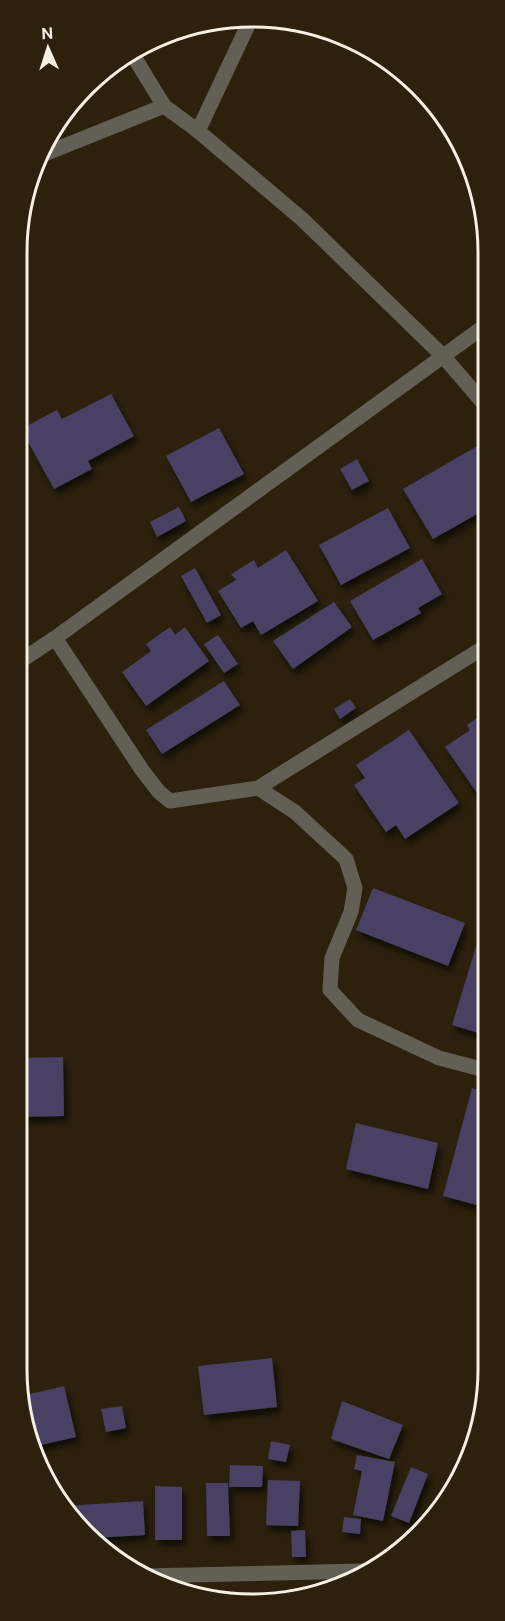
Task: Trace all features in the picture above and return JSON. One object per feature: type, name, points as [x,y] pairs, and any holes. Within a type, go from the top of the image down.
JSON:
[{"type":"street","points":[[198,131],[247,27]]},
{"type":"street","points":[[135,60],[164,106],[198,131],[302,219],[443,356],[478,397]]},
{"type":"street","points":[[50,153],[164,106]]},
{"type":"street","points":[[27,657],[478,331]]},
{"type":"street","points":[[55,638],[142,770],[159,792],[170,801],[258,788],[478,651]]},
{"type":"street","points":[[258,788],[295,812],[346,859],[355,888],[351,912],[332,958],[330,990],[358,1020],[439,1058],[478,1068]]},
{"type":"street","points":[[163,1576],[351,1571]]},
{"type":"building","points":[[111,394],[134,436],[88,461],[92,469],[54,489],[27,440],[27,426],[57,410],[62,419]]},
{"type":"building","points":[[219,428],[244,474],[191,502],[166,456]]},
{"type":"building","points":[[478,446],[478,514],[433,539],[403,489]]},
{"type":"building","points":[[357,459],[369,481],[352,490],[340,469]]},
{"type":"building","points":[[179,507],[186,521],[157,537],[150,522]]},
{"type":"building","points":[[388,508],[410,548],[341,585],[319,545]]},
{"type":"building","points":[[286,550],[318,601],[261,635],[253,621],[241,628],[218,591],[236,580],[231,574],[254,560],[258,568]]},
{"type":"building","points":[[422,559],[442,594],[418,608],[421,613],[373,640],[350,601]]},
{"type":"building","points":[[195,568],[221,615],[207,623],[181,576]]},
{"type":"building","points":[[334,602],[352,627],[293,669],[273,641]]},
{"type":"building","points":[[170,627],[175,635],[185,627],[209,661],[146,706],[122,672],[151,651],[146,644]]},
{"type":"building","points":[[218,635],[238,664],[224,673],[204,644]]},
{"type":"building","points":[[224,681],[240,705],[162,754],[146,730]]},
{"type":"building","points":[[350,699],[356,708],[340,719],[334,709]]},
{"type":"building","points":[[478,717],[478,795],[445,747],[470,730],[467,725]]},
{"type":"building","points":[[409,730],[459,803],[405,839],[396,825],[386,832],[354,785],[365,778],[356,765]]},
{"type":"building","points":[[373,888],[465,923],[448,966],[356,930]]},
{"type":"building","points":[[478,940],[478,1033],[452,1025]]},
{"type":"building","points":[[63,1057],[64,1116],[27,1117],[27,1058]]},
{"type":"building","points":[[472,1088],[478,1090],[478,1205],[443,1196]]},
{"type":"building","points":[[356,1123],[438,1143],[428,1189],[346,1169]]},
{"type":"building","points":[[272,1358],[277,1407],[204,1415],[198,1366]]},
{"type":"building","points":[[64,1386],[76,1437],[40,1445],[29,1394]]},
{"type":"building","points":[[342,1401],[403,1425],[389,1459],[331,1439]]},
{"type":"building","points":[[122,1406],[126,1428],[106,1432],[101,1409]]},
{"type":"building","points":[[271,1441],[290,1445],[286,1462],[268,1459]]},
{"type":"building","points":[[357,1455],[395,1462],[383,1521],[353,1515],[362,1471],[354,1469]]},
{"type":"building","points":[[230,1465],[263,1466],[262,1487],[229,1487]]},
{"type":"building","points":[[411,1467],[428,1474],[409,1523],[391,1516]]},
{"type":"building","points":[[268,1480],[300,1481],[298,1526],[266,1525]]},
{"type":"building","points":[[206,1483],[228,1483],[230,1536],[207,1536]]},
{"type":"building","points":[[155,1486],[182,1487],[182,1540],[155,1540]]},
{"type":"building","points":[[143,1501],[145,1535],[103,1537],[74,1505]]},
{"type":"building","points":[[344,1517],[361,1519],[360,1534],[342,1532]]},
{"type":"building","points":[[305,1530],[306,1557],[292,1557],[291,1531]]}]
